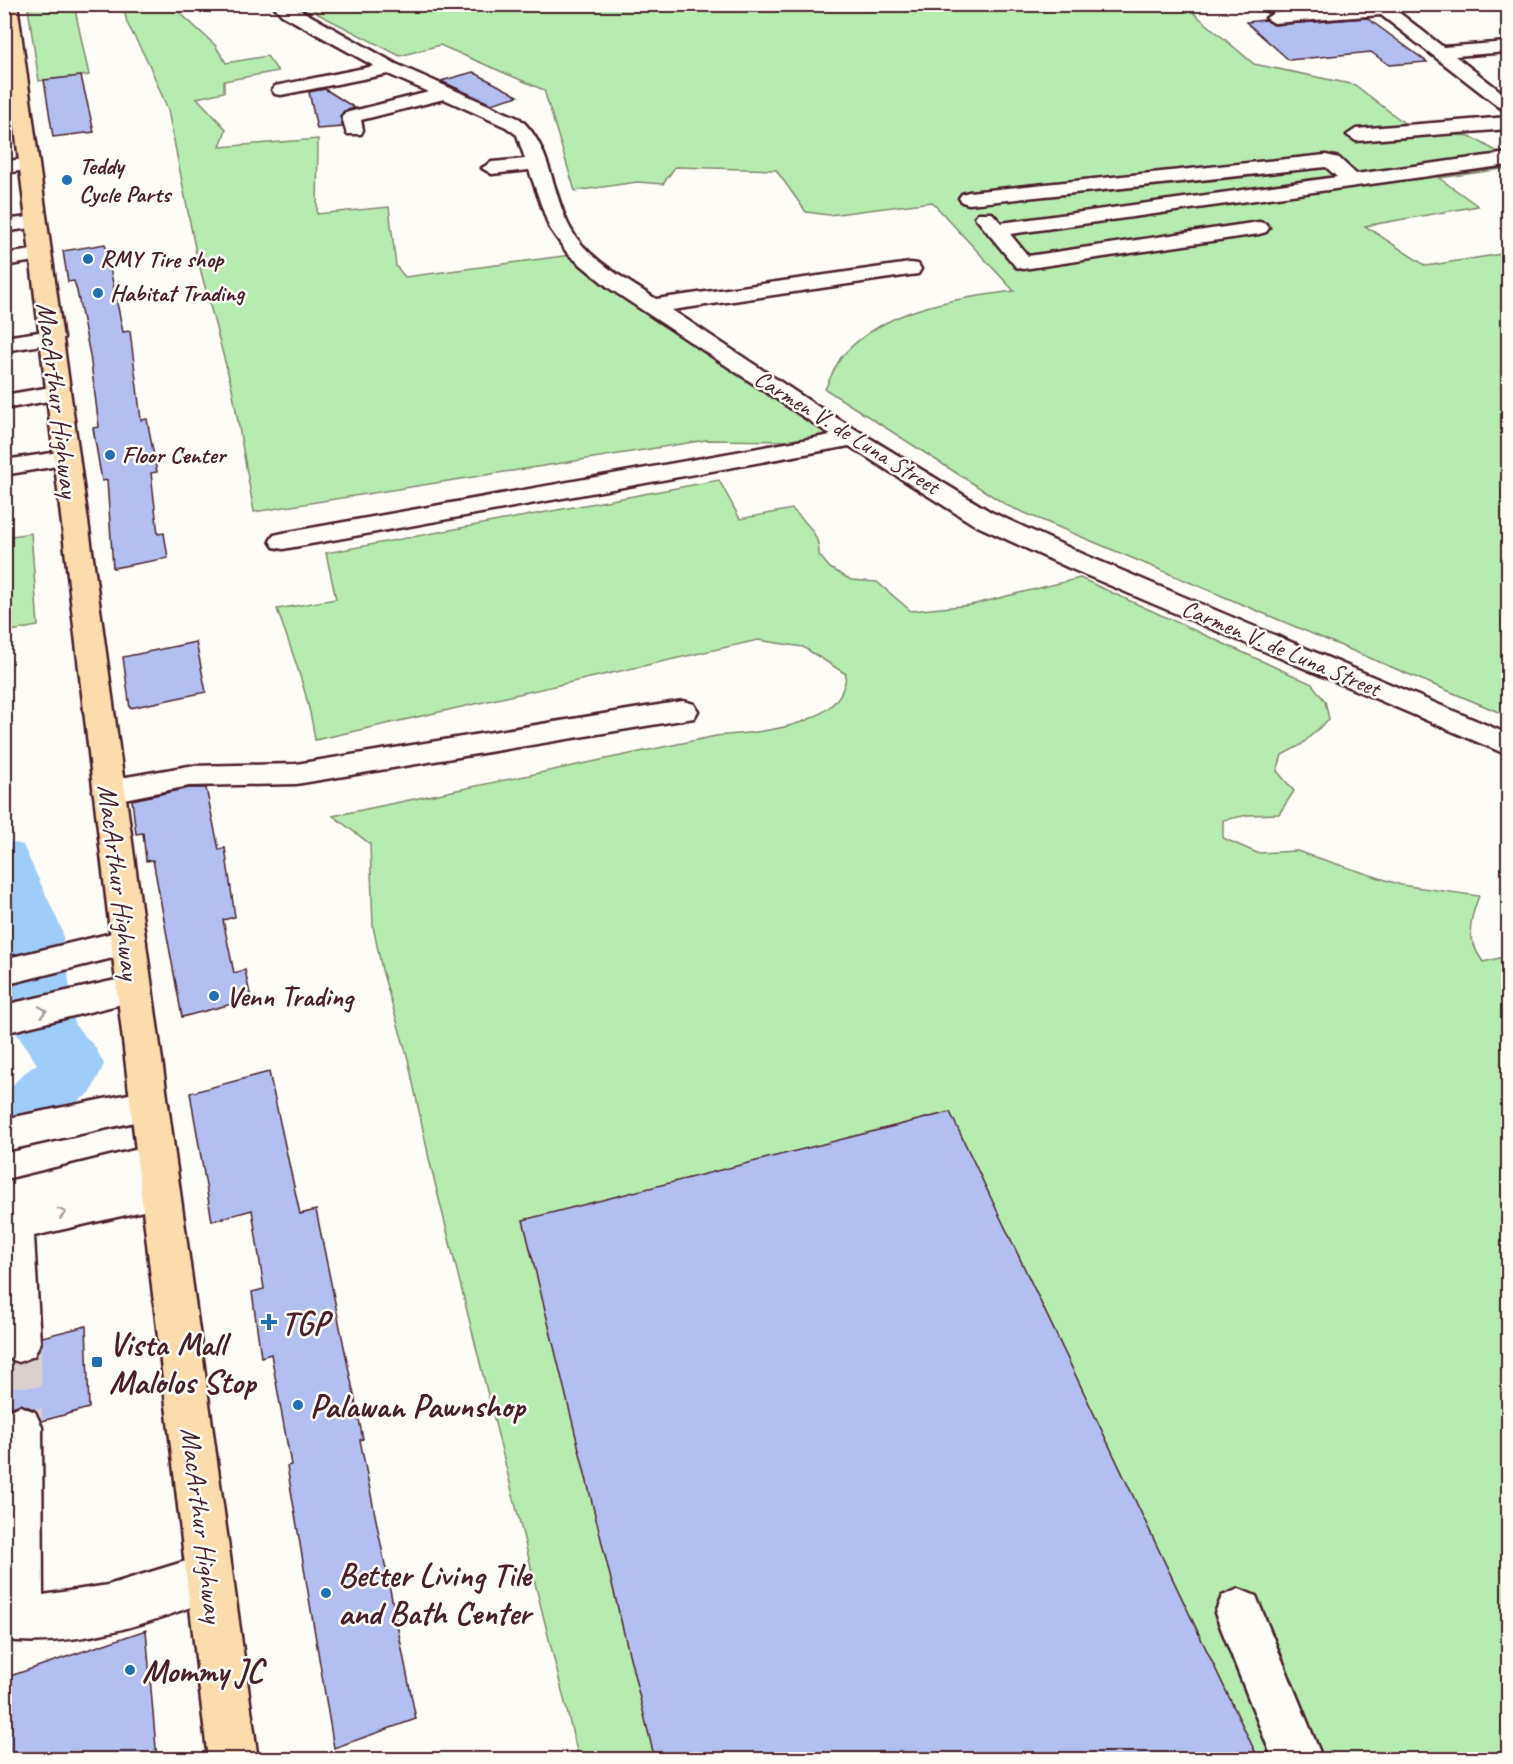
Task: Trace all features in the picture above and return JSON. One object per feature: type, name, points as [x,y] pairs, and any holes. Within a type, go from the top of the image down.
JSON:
[{"type":"highway","name":"MacArthur Highway","points":[[9,4],[16,166],[22,213],[40,255],[51,327],[57,393],[233,1760]]},
{"type":"street","name":"Carmen V. de Luna Street","points":[[280,4],[288,12],[390,68],[513,123],[525,133],[559,227],[574,250],[617,284],[809,411],[992,522],[1076,561],[1509,745]]},
{"type":"street","points":[[1274,18],[1381,7],[1509,105]]},
{"type":"street","points":[[1442,52],[1509,47]]},
{"type":"street","points":[[281,90],[390,68]]},
{"type":"street","points":[[354,130],[351,117],[446,93]]},
{"type":"street","points":[[1356,135],[1509,123]]},
{"type":"street","points":[[996,230],[1509,159]]},
{"type":"street","points":[[1200,174],[1265,233],[1029,271],[963,191],[1200,174],[1326,161],[1332,162],[1352,180]]},
{"type":"street","points":[[492,168],[536,164]]},
{"type":"street","points":[[4,260],[40,255]]},
{"type":"street","points":[[653,306],[910,269]]},
{"type":"street","points":[[4,324],[51,327]]},
{"type":"street","points":[[4,344],[51,327]]},
{"type":"street","points":[[4,402],[57,393]]},
{"type":"street","points":[[283,541],[855,438]]},
{"type":"street","points":[[4,468],[66,458]]},
{"type":"street","points":[[109,791],[189,776],[296,774],[683,711]]},
{"type":"street","points":[[4,972],[129,942]]},
{"type":"street","points":[[4,1019],[134,989]]},
{"type":"street","points":[[4,1136],[149,1105]]},
{"type":"street","points":[[19,1343],[9,1211],[157,1176]]},
{"type":"street","points":[[20,1427],[12,1617],[93,1613],[209,1577]]},
{"type":"street","points":[[1239,1613],[1298,1760]]},
{"type":"green space","points":[[74,5],[89,75],[39,81],[28,8]]},
{"type":"green space","points":[[123,5],[175,5],[179,12],[215,45],[226,63],[267,56],[278,71],[224,81],[224,92],[197,98],[226,129],[220,147],[318,139],[317,214],[389,207],[396,266],[405,277],[571,255],[839,432],[804,441],[706,440],[254,512],[232,388],[196,253],[168,110],[149,64],[127,23]]},
{"type":"green space","points":[[308,5],[1184,5],[1254,64],[1355,85],[1416,132],[1470,136],[1508,158],[1508,168],[1439,178],[1478,206],[1365,226],[1426,266],[1508,253],[1508,716],[1008,506],[825,389],[836,365],[845,353],[862,337],[881,325],[902,315],[946,302],[1014,291],[932,202],[829,215],[806,212],[776,170],[675,167],[663,184],[637,182],[575,191],[544,90],[440,45],[400,56],[318,14]]},
{"type":"green space","points":[[719,480],[740,519],[792,509],[812,530],[819,548],[819,555],[830,568],[851,580],[877,582],[911,611],[971,605],[1080,578],[1312,684],[1325,701],[1329,719],[1301,745],[1282,755],[1277,771],[1294,791],[1279,814],[1248,815],[1223,820],[1223,838],[1257,853],[1297,851],[1401,885],[1479,896],[1470,930],[1477,953],[1483,962],[1508,956],[1508,1759],[579,1759],[430,1163],[408,1059],[382,970],[373,926],[370,844],[333,816],[716,736],[795,724],[814,717],[830,706],[841,692],[846,674],[803,647],[758,640],[315,740],[304,690],[277,609],[336,599],[326,553]]},
{"type":"green space","points":[[31,533],[38,626],[5,632],[5,537]]},
{"type":"building","points":[[1253,4],[1340,4],[1274,11],[1268,14]]},
{"type":"building","points":[[1367,18],[1427,62],[1389,65],[1371,52],[1289,60],[1246,22],[1265,20],[1274,25]]},
{"type":"building","points":[[473,72],[518,96],[491,104],[441,81]]},
{"type":"building","points":[[81,76],[94,132],[53,137],[44,80]]},
{"type":"building","points":[[325,89],[355,108],[344,111],[340,116],[343,127],[317,129],[309,92]]},
{"type":"building","points":[[105,244],[123,332],[130,331],[141,420],[147,419],[157,472],[151,473],[158,534],[164,533],[168,558],[113,568],[107,480],[102,481],[93,428],[99,427],[90,355],[77,291],[74,281],[68,282],[63,251]]},
{"type":"building","points":[[196,642],[206,692],[130,708],[123,657]]},
{"type":"building","points":[[189,788],[206,788],[219,850],[225,848],[235,917],[223,920],[234,973],[245,970],[251,999],[182,1017],[153,860],[146,861],[143,833],[136,834],[132,800]]},
{"type":"building","points":[[269,1072],[300,1214],[316,1210],[363,1439],[360,1440],[416,1719],[334,1748],[287,1466],[291,1465],[271,1354],[261,1357],[252,1292],[264,1289],[252,1210],[212,1221],[190,1093]]},
{"type":"building","points":[[950,1112],[1259,1760],[655,1760],[523,1220]]},
{"type":"building","points":[[86,1326],[89,1408],[42,1421],[36,1410],[21,1404],[4,1410],[4,1360],[20,1364],[35,1358],[42,1344],[42,1337]]},
{"type":"building","points":[[146,1630],[157,1760],[4,1760],[4,1678]]},
{"type":"waterway","points":[[4,859],[33,930],[46,1033],[73,1064],[69,1075],[44,1092],[29,1112]]},
{"type":"tunnel","points":[[19,1343],[20,1427]]},
{"type":"place","name":"Teddy Cycle Parts","points":[[67,180]]},
{"type":"place","name":"RMY Tire shop","points":[[88,259]]},
{"type":"place","name":"Habitat Trading","points":[[98,293]]},
{"type":"place","name":"Floor Center","points":[[110,455]]},
{"type":"place","name":"Venn Trading","points":[[214,996]]},
{"type":"place","name":"TGP","points":[[269,1322]]},
{"type":"place","name":"Vista Mall Malolos Stop","points":[[97,1362]]},
{"type":"place","name":"Palawan Pawnshop","points":[[298,1405]]},
{"type":"place","name":"Better Living Tile and Bath Center","points":[[326,1593]]},
{"type":"place","name":"Mommy JC","points":[[130,1670]]}]
